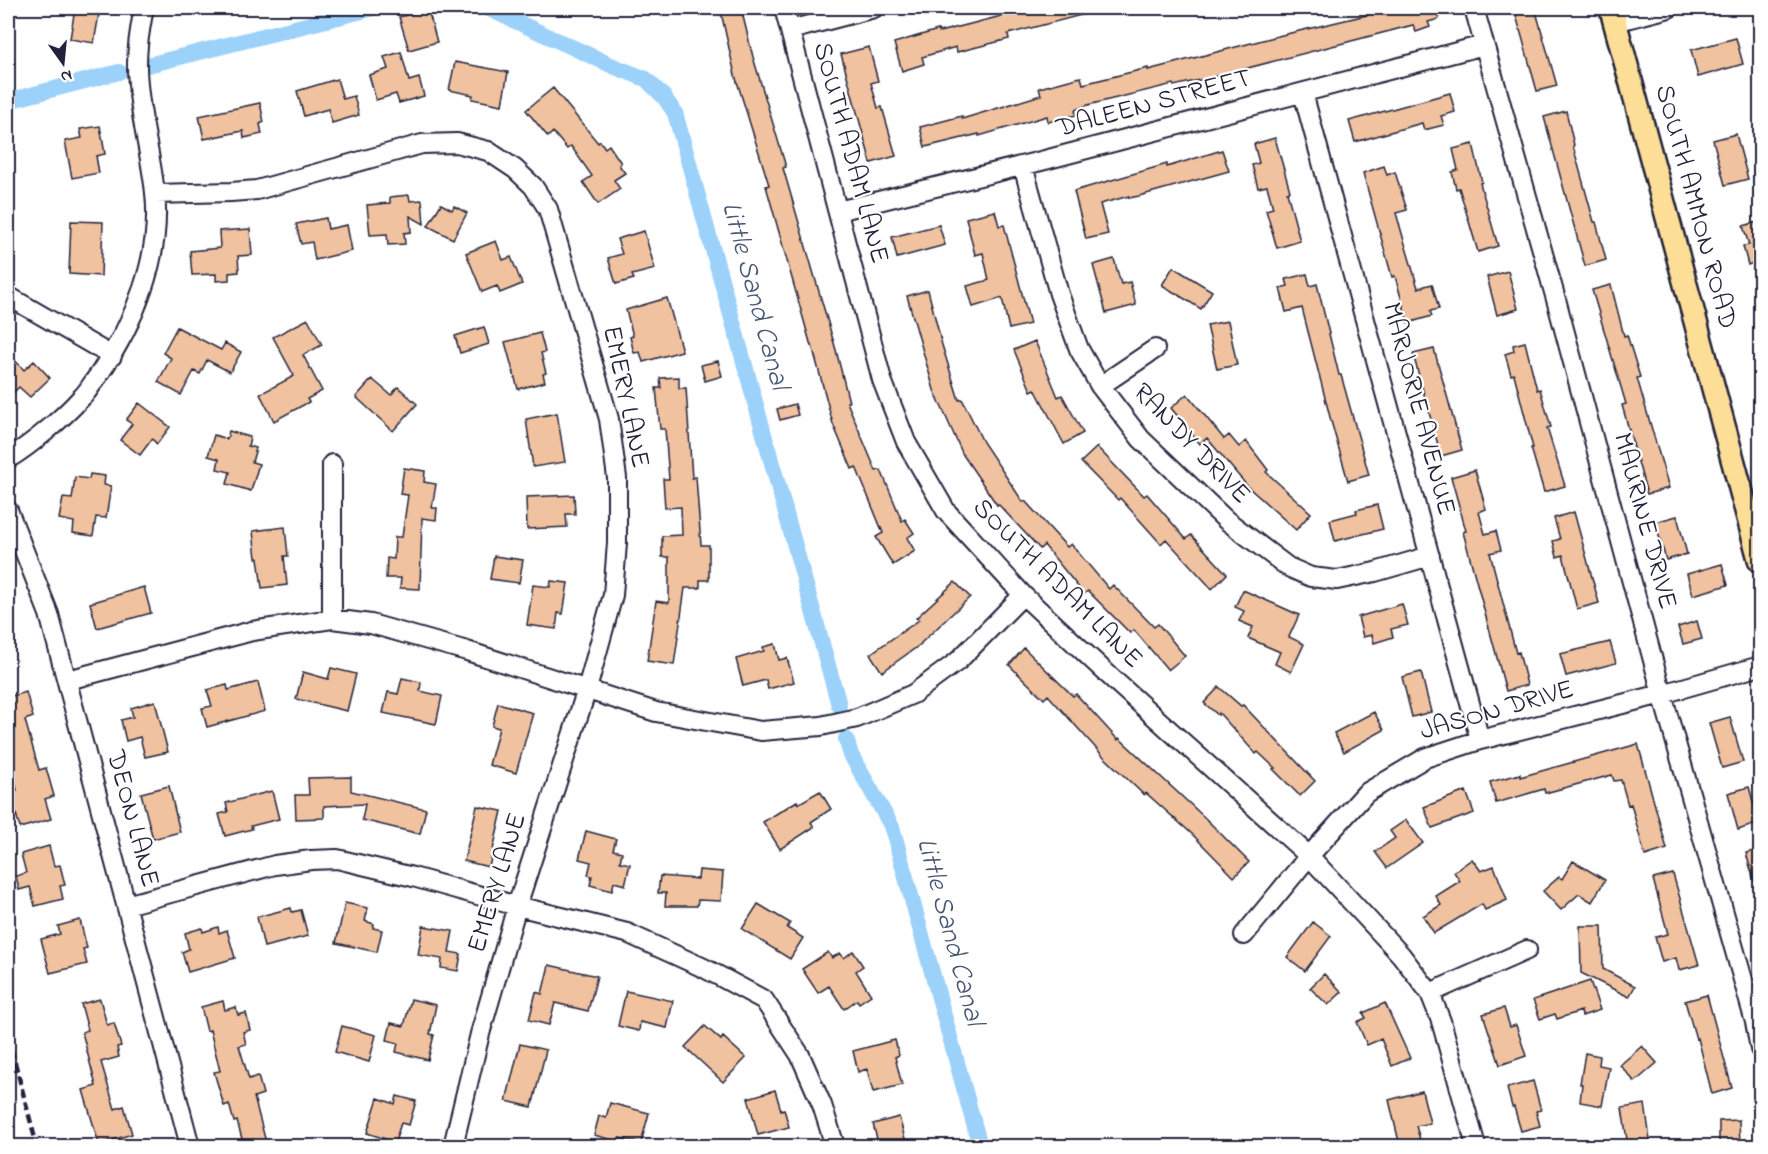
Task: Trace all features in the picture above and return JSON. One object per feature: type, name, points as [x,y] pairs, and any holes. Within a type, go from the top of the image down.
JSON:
[{"type":"main road","name":"SOUTH AMMON ROAD","points":[[1613,15],[1761,561]]},
{"type":"street","points":[[8,459],[83,397],[112,356],[128,325],[146,279],[156,228],[155,194],[137,83],[137,42],[144,8]]},
{"type":"street","name":"SOUTH ADAM LANE","points":[[784,8],[882,380],[906,442],[946,511],[1023,595],[1309,856],[1401,955],[1430,993],[1441,1021],[1476,1146]]},
{"type":"street","points":[[790,30],[874,8]]},
{"type":"street","name":"MAURINE DRIVE","points":[[1474,8],[1761,1049]]},
{"type":"street","points":[[1613,15],[1669,8]]},
{"type":"street","name":"DALEEN STREET","points":[[838,211],[1023,166],[1484,45]]},
{"type":"street","name":"MARJORIE AVENUE","points":[[1303,93],[1480,740]]},
{"type":"street","name":"EMERY LANE","points":[[155,194],[257,190],[422,144],[457,143],[488,151],[515,169],[533,186],[548,209],[609,419],[617,478],[617,543],[613,596],[587,689],[517,906],[480,1034],[453,1146]]},
{"type":"street","name":"RANDY DRIVE","points":[[1023,166],[1059,294],[1078,349],[1100,386],[1141,439],[1226,520],[1288,567],[1311,577],[1337,580],[1430,556]]},
{"type":"street","points":[[8,297],[112,356]]},
{"type":"street","points":[[1100,386],[1155,349]]},
{"type":"street","points":[[332,464],[332,619]]},
{"type":"street","name":"DEON LANE","points":[[8,510],[49,614],[68,680],[190,1146]]},
{"type":"street","points":[[68,680],[252,631],[332,619],[371,624],[467,651],[656,712],[761,731],[821,726],[857,718],[913,694],[958,661],[1023,595]]},
{"type":"street","name":"JASON DRIVE","points":[[1244,935],[1309,856],[1366,793],[1425,758],[1480,740],[1662,694],[1761,666]]},
{"type":"street","points":[[126,905],[275,865],[337,859],[627,933],[706,969],[764,1000],[800,1055],[822,1105],[835,1146]]},
{"type":"street","points":[[1430,993],[1527,950]]},
{"type":"building","points":[[75,8],[100,8],[94,43],[70,39]]},
{"type":"building","points":[[720,8],[741,8],[786,167],[783,168],[836,350],[849,402],[847,402],[876,471],[881,470],[902,521],[905,519],[914,533],[907,538],[915,551],[893,565],[876,537],[883,533],[856,467],[852,469],[833,424],[766,186],[769,185],[735,75]]},
{"type":"building","points":[[1025,8],[1093,8],[1093,12],[1008,34],[1009,39],[957,52],[956,47],[922,57],[924,64],[902,71],[894,43]]},
{"type":"building","points":[[1401,8],[1436,8],[1439,19],[1428,22],[1430,27],[1416,32],[1413,25],[1221,75],[1088,105],[1075,110],[1076,115],[1048,122],[1047,116],[979,136],[979,134],[925,147],[920,127],[962,116],[962,119],[1041,95],[1039,88],[1081,77],[1083,84],[1148,68],[1148,70],[1278,36]]},
{"type":"building","points":[[1514,8],[1535,8],[1557,86],[1537,91]]},
{"type":"building","points":[[428,9],[437,42],[409,50],[399,17]]},
{"type":"building","points":[[1736,38],[1743,64],[1698,77],[1691,50]]},
{"type":"building","points":[[869,47],[878,81],[871,83],[878,108],[882,107],[896,156],[871,163],[841,54]]},
{"type":"building","points":[[401,52],[409,81],[419,78],[424,96],[399,103],[396,94],[376,100],[369,75],[388,69],[384,57]]},
{"type":"building","points":[[455,62],[508,72],[502,105],[472,99],[473,95],[449,90]]},
{"type":"building","points":[[337,79],[343,99],[354,96],[359,115],[332,123],[328,109],[304,116],[297,91]]},
{"type":"building","points":[[553,88],[598,143],[600,141],[605,148],[609,145],[625,173],[614,180],[620,189],[598,204],[583,182],[592,176],[571,146],[567,149],[553,132],[548,137],[526,110]]},
{"type":"building","points":[[1450,93],[1455,112],[1441,116],[1444,125],[1424,130],[1422,123],[1355,142],[1349,121]]},
{"type":"building","points":[[260,103],[264,122],[260,124],[262,134],[244,138],[243,131],[204,139],[199,116]]},
{"type":"building","points":[[1566,111],[1573,146],[1606,260],[1585,266],[1544,117]]},
{"type":"building","points":[[100,126],[105,154],[96,156],[99,173],[72,178],[65,141],[82,138],[80,129]]},
{"type":"building","points":[[1736,134],[1748,179],[1725,185],[1713,140]]},
{"type":"building","points":[[1275,138],[1290,191],[1287,192],[1300,241],[1277,248],[1266,210],[1273,208],[1267,186],[1258,188],[1252,165],[1259,163],[1254,144]]},
{"type":"building","points":[[1473,144],[1482,182],[1480,183],[1498,246],[1478,252],[1452,172],[1458,170],[1453,149]]},
{"type":"building","points":[[1222,150],[1229,171],[1139,196],[1129,198],[1129,196],[1100,204],[1108,234],[1086,239],[1074,191]]},
{"type":"building","points":[[1384,166],[1387,175],[1395,172],[1407,210],[1396,213],[1418,288],[1432,284],[1439,309],[1430,311],[1432,316],[1408,323],[1395,276],[1392,277],[1363,173]]},
{"type":"building","points":[[409,195],[410,201],[422,200],[424,224],[410,216],[411,232],[404,233],[405,244],[388,245],[387,234],[370,235],[367,205],[390,203],[390,197]]},
{"type":"building","points":[[441,204],[452,210],[454,206],[467,213],[453,239],[428,226]]},
{"type":"building","points":[[995,211],[999,226],[1004,225],[1030,324],[1009,329],[1002,298],[973,307],[967,286],[989,280],[983,253],[975,255],[966,218]]},
{"type":"building","points":[[326,218],[328,229],[347,225],[352,251],[315,260],[312,242],[301,244],[296,224]]},
{"type":"building","points":[[71,221],[103,222],[101,276],[69,274]]},
{"type":"building","points":[[1761,221],[1761,274],[1757,275],[1753,263],[1748,265],[1743,246],[1749,245],[1743,226]]},
{"type":"building","points":[[939,225],[945,245],[897,258],[892,237]]},
{"type":"building","points":[[250,229],[252,255],[238,256],[239,272],[229,273],[229,280],[216,281],[216,274],[192,275],[190,251],[220,248],[219,231]]},
{"type":"building","points":[[644,231],[655,269],[632,275],[634,279],[616,284],[608,258],[622,254],[617,239]]},
{"type":"building","points":[[496,241],[503,260],[511,257],[522,284],[500,293],[497,286],[482,292],[466,253]]},
{"type":"building","points":[[1114,259],[1121,284],[1130,282],[1136,305],[1106,313],[1093,265]]},
{"type":"building","points":[[1173,267],[1212,291],[1201,309],[1162,285]]},
{"type":"building","points":[[1508,271],[1518,309],[1497,315],[1487,277]]},
{"type":"building","points":[[1307,274],[1310,286],[1317,284],[1339,375],[1341,375],[1369,475],[1348,481],[1302,308],[1286,312],[1280,288],[1288,286],[1286,279]]},
{"type":"building","points":[[1611,285],[1624,336],[1627,335],[1640,377],[1637,378],[1669,488],[1647,494],[1622,405],[1626,404],[1592,290]]},
{"type":"building","points":[[928,290],[959,400],[962,399],[983,442],[1023,502],[1025,501],[1067,547],[1071,544],[1109,589],[1113,585],[1154,627],[1158,624],[1185,656],[1168,670],[1134,630],[1130,633],[1088,591],[1084,594],[1044,545],[1040,549],[997,505],[963,455],[934,390],[907,296]]},
{"type":"building","points":[[667,298],[682,351],[643,362],[640,352],[634,353],[630,337],[633,336],[626,310]]},
{"type":"building","points":[[308,319],[322,345],[303,355],[322,391],[307,399],[309,402],[274,421],[260,394],[294,376],[273,337]]},
{"type":"building","points":[[1228,321],[1237,365],[1217,369],[1207,325]]},
{"type":"building","points":[[177,327],[221,350],[225,343],[241,352],[230,372],[207,360],[200,374],[194,371],[181,395],[158,382],[171,358],[163,353]]},
{"type":"building","points":[[484,327],[489,344],[460,353],[455,336]]},
{"type":"building","points":[[540,333],[545,352],[541,353],[546,373],[543,374],[545,382],[518,389],[505,342]]},
{"type":"building","points":[[1035,341],[1058,397],[1062,395],[1083,433],[1064,444],[1035,389],[1031,391],[1014,350]]},
{"type":"building","points":[[1525,342],[1537,390],[1540,389],[1551,427],[1547,428],[1565,486],[1544,492],[1514,374],[1511,375],[1505,354],[1514,351],[1513,345]]},
{"type":"building","points":[[1434,349],[1462,450],[1441,456],[1413,354]]},
{"type":"building","points":[[8,353],[24,370],[34,361],[50,378],[30,397],[19,387],[8,398]]},
{"type":"building","points":[[718,361],[722,376],[705,381],[701,365]]},
{"type":"building","points":[[679,377],[679,388],[686,388],[692,478],[696,477],[701,545],[709,545],[709,580],[700,580],[700,588],[685,588],[674,665],[647,661],[656,601],[669,603],[669,557],[662,557],[662,536],[682,535],[681,507],[665,508],[663,479],[669,479],[665,429],[660,429],[656,388],[661,388],[660,378]]},
{"type":"building","points":[[372,379],[391,395],[398,387],[417,404],[393,431],[356,397]]},
{"type":"building","points":[[1187,394],[1224,439],[1229,435],[1239,447],[1246,441],[1268,470],[1266,472],[1311,513],[1296,530],[1248,487],[1207,438],[1200,444],[1171,408]]},
{"type":"building","points":[[139,403],[170,427],[157,444],[152,439],[140,455],[120,440],[132,424],[126,420]]},
{"type":"building","points":[[795,404],[798,415],[780,420],[777,409]]},
{"type":"building","points":[[557,413],[565,462],[533,467],[526,419]]},
{"type":"building","points":[[229,431],[250,437],[248,446],[256,448],[252,462],[259,464],[251,491],[227,484],[230,472],[217,469],[219,459],[208,456],[214,435],[227,439]]},
{"type":"building","points":[[1097,447],[1144,496],[1147,494],[1186,539],[1191,535],[1227,574],[1212,589],[1166,539],[1161,544],[1120,498],[1118,500],[1081,462]]},
{"type":"building","points":[[404,468],[425,471],[424,482],[436,484],[432,508],[437,508],[436,520],[422,518],[420,589],[400,588],[401,578],[386,578],[387,558],[394,559],[395,537],[402,537],[408,495],[400,494]]},
{"type":"building","points":[[1475,470],[1486,509],[1479,512],[1485,534],[1496,531],[1501,550],[1490,553],[1516,653],[1519,652],[1527,685],[1506,691],[1463,532],[1466,531],[1451,477]]},
{"type":"building","points":[[90,474],[105,476],[104,485],[111,486],[106,518],[96,517],[93,536],[73,533],[74,522],[59,519],[63,498],[72,499],[75,477],[89,479]]},
{"type":"building","points":[[574,495],[575,514],[566,514],[567,527],[527,529],[526,497]]},
{"type":"building","points":[[1377,505],[1383,529],[1335,541],[1330,520]]},
{"type":"building","points":[[1574,512],[1599,603],[1577,609],[1563,555],[1557,557],[1553,541],[1560,539],[1554,518]]},
{"type":"building","points":[[1677,516],[1687,554],[1666,560],[1655,522]]},
{"type":"building","points":[[285,527],[288,556],[284,556],[287,585],[262,588],[253,531]]},
{"type":"building","points":[[494,556],[523,560],[519,583],[490,579]]},
{"type":"building","points":[[1722,564],[1728,585],[1693,595],[1687,574]]},
{"type":"building","points":[[551,581],[568,583],[563,614],[558,613],[556,629],[527,625],[533,585],[550,587]]},
{"type":"building","points":[[955,582],[970,597],[921,644],[882,672],[870,654],[919,620],[916,618]]},
{"type":"building","points":[[144,587],[151,613],[97,628],[90,603]]},
{"type":"building","points":[[1243,590],[1299,615],[1289,637],[1304,644],[1291,672],[1275,664],[1280,652],[1248,638],[1253,627],[1239,621],[1244,611],[1235,607]]},
{"type":"building","points":[[1402,604],[1408,625],[1391,629],[1393,637],[1374,643],[1372,635],[1363,637],[1358,617]]},
{"type":"building","points":[[1697,621],[1702,639],[1683,644],[1678,627]]},
{"type":"building","points":[[1610,642],[1616,663],[1566,676],[1560,654]]},
{"type":"building","points":[[775,644],[779,660],[787,658],[794,682],[768,689],[766,680],[743,686],[736,659],[764,651],[763,647]]},
{"type":"building","points":[[1024,648],[1073,696],[1076,694],[1118,740],[1119,738],[1203,816],[1249,862],[1234,877],[1192,834],[1146,793],[1144,795],[1102,755],[1048,695],[1044,699],[1009,665]]},
{"type":"building","points":[[331,668],[356,674],[347,711],[296,699],[303,672],[328,679]]},
{"type":"building","points":[[1421,672],[1431,712],[1412,717],[1402,677]]},
{"type":"building","points":[[402,678],[421,682],[420,691],[442,696],[436,724],[383,713],[388,692],[398,694]]},
{"type":"building","points":[[258,682],[265,711],[207,727],[202,708],[212,706],[207,690],[227,685],[228,690]]},
{"type":"building","points":[[1219,687],[1241,706],[1243,705],[1315,781],[1300,796],[1273,769],[1275,768],[1258,752],[1256,754],[1219,713],[1218,715],[1204,703]]},
{"type":"building","points":[[26,692],[33,717],[25,720],[39,770],[46,768],[54,796],[45,799],[51,819],[20,828],[10,792],[17,790],[8,755],[8,697]]},
{"type":"building","points":[[155,701],[168,752],[145,757],[140,737],[126,741],[121,720],[133,717],[131,708]]},
{"type":"building","points":[[498,703],[533,713],[516,773],[489,765],[499,728],[492,726]]},
{"type":"building","points":[[1374,712],[1384,730],[1344,752],[1334,733]]},
{"type":"building","points":[[1730,717],[1743,762],[1722,768],[1709,723]]},
{"type":"building","points":[[1638,744],[1667,849],[1645,856],[1631,804],[1628,805],[1621,780],[1614,781],[1612,775],[1545,793],[1544,789],[1496,803],[1490,782],[1520,774],[1520,777]]},
{"type":"building","points":[[351,777],[351,791],[426,809],[420,834],[362,820],[365,804],[324,806],[324,818],[296,819],[295,795],[309,795],[308,778]]},
{"type":"building","points":[[169,786],[180,832],[153,839],[141,793]]},
{"type":"building","points":[[1749,787],[1759,823],[1738,830],[1728,793]]},
{"type":"building","points":[[272,791],[279,819],[225,836],[219,814],[228,812],[226,803]]},
{"type":"building","points":[[820,791],[831,809],[811,822],[814,827],[780,849],[763,822],[797,801],[798,804]]},
{"type":"building","points":[[1466,791],[1474,813],[1432,828],[1424,807]]},
{"type":"building","points":[[477,806],[502,811],[489,867],[464,861]]},
{"type":"building","points":[[1406,820],[1423,843],[1387,868],[1375,852],[1395,838],[1390,831]]},
{"type":"building","points":[[586,831],[616,839],[613,850],[622,852],[620,862],[630,864],[625,885],[614,882],[612,891],[590,885],[592,876],[588,875],[591,862],[579,859]]},
{"type":"building","points":[[49,846],[54,866],[60,865],[65,885],[60,886],[63,899],[35,906],[30,887],[19,890],[16,876],[26,873],[21,854]]},
{"type":"building","points":[[1761,849],[1761,890],[1757,891],[1746,853]]},
{"type":"building","points":[[1472,859],[1481,871],[1494,866],[1507,900],[1485,910],[1482,904],[1434,933],[1423,916],[1441,905],[1436,896],[1460,881],[1454,872]]},
{"type":"building","points":[[1573,861],[1605,880],[1592,902],[1579,894],[1561,910],[1543,891],[1559,877],[1562,879]]},
{"type":"building","points":[[699,870],[723,872],[721,901],[698,900],[697,906],[665,906],[666,893],[658,893],[660,876],[698,879]]},
{"type":"building","points":[[1673,874],[1699,965],[1679,970],[1676,958],[1662,962],[1655,937],[1668,934],[1653,879]]},
{"type":"building","points":[[345,903],[368,908],[365,921],[374,924],[373,928],[382,930],[377,952],[336,943]]},
{"type":"building","points":[[758,904],[790,923],[787,928],[803,938],[790,959],[742,929]]},
{"type":"building","points":[[291,908],[292,912],[301,910],[308,936],[264,947],[257,917]]},
{"type":"building","points":[[80,920],[87,948],[83,949],[87,964],[50,973],[41,939],[60,934],[58,926]]},
{"type":"building","points":[[1313,922],[1331,936],[1305,971],[1287,957]]},
{"type":"building","points":[[423,926],[453,931],[449,952],[461,954],[458,971],[441,968],[442,959],[418,955]]},
{"type":"building","points":[[1580,926],[1602,926],[1603,969],[1635,986],[1629,997],[1581,973]]},
{"type":"building","points":[[218,927],[219,933],[227,930],[235,958],[188,972],[182,952],[189,949],[185,933],[202,928],[203,932]]},
{"type":"building","points":[[853,951],[863,966],[856,971],[871,995],[859,1003],[857,1000],[844,1009],[829,986],[818,993],[802,969],[828,952],[832,958],[840,953],[844,958]]},
{"type":"building","points":[[549,965],[597,976],[588,1011],[555,1003],[549,1025],[529,1020],[536,992],[542,994]]},
{"type":"building","points":[[1324,974],[1342,992],[1328,1005],[1310,988]]},
{"type":"building","points":[[1590,981],[1600,1010],[1582,1016],[1581,1011],[1557,1019],[1555,1014],[1540,1019],[1533,1000]]},
{"type":"building","points":[[626,991],[673,1001],[667,1028],[640,1022],[639,1031],[618,1026]]},
{"type":"building","points":[[1707,995],[1732,1088],[1712,1094],[1698,1038],[1696,1039],[1685,1001]]},
{"type":"building","points":[[100,999],[107,1025],[114,1023],[121,1046],[117,1047],[119,1057],[101,1062],[115,1109],[124,1106],[132,1134],[99,1144],[83,1090],[96,1086],[82,1032],[88,1030],[81,1004]]},
{"type":"building","points":[[411,999],[436,1005],[430,1034],[434,1035],[428,1060],[396,1052],[398,1043],[387,1040],[391,1023],[404,1026]]},
{"type":"building","points":[[223,1001],[225,1010],[236,1007],[238,1015],[246,1013],[250,1030],[243,1032],[246,1044],[239,1046],[249,1079],[258,1076],[263,1094],[254,1097],[267,1146],[244,1146],[237,1121],[234,1122],[229,1104],[224,1106],[214,1072],[220,1071],[210,1030],[207,1031],[201,1007]]},
{"type":"building","points":[[1385,1003],[1410,1058],[1392,1066],[1381,1039],[1367,1045],[1357,1022],[1366,1018],[1363,1013]]},
{"type":"building","points":[[1504,1008],[1510,1027],[1516,1025],[1526,1056],[1500,1065],[1483,1014]]},
{"type":"building","points":[[342,1026],[376,1035],[369,1062],[335,1052]]},
{"type":"building","points":[[705,1026],[721,1040],[723,1037],[746,1058],[723,1082],[685,1047]]},
{"type":"building","points":[[895,1040],[899,1055],[895,1057],[902,1085],[873,1092],[867,1069],[858,1072],[853,1051]]},
{"type":"building","points":[[520,1044],[546,1050],[532,1107],[506,1101]]},
{"type":"building","points":[[1642,1046],[1657,1063],[1635,1082],[1620,1065]]},
{"type":"building","points":[[1585,1053],[1600,1056],[1599,1065],[1609,1067],[1602,1106],[1580,1102],[1582,1084],[1580,1084]]},
{"type":"building","points":[[1533,1081],[1541,1110],[1536,1111],[1540,1126],[1521,1131],[1507,1088]]},
{"type":"building","points":[[775,1090],[789,1127],[758,1135],[748,1098]]},
{"type":"building","points":[[1422,1091],[1430,1123],[1416,1126],[1422,1146],[1400,1146],[1389,1100]]},
{"type":"building","points":[[397,1096],[416,1101],[409,1125],[401,1123],[395,1142],[367,1133],[378,1098],[395,1104]]},
{"type":"building","points":[[610,1103],[649,1113],[641,1143],[620,1138],[620,1142],[594,1135],[599,1116],[606,1118]]},
{"type":"building","points":[[1645,1104],[1651,1146],[1628,1146],[1622,1108]]},
{"type":"building","points":[[899,1117],[907,1146],[886,1146],[885,1142],[878,1143],[873,1124]]},
{"type":"building","points":[[1739,1120],[1740,1146],[1719,1146],[1719,1121]]},
{"type":"waterway","name":"Little Sand Canal","points":[[148,65],[374,8]]},
{"type":"waterway","name":"Little Sand Canal","points":[[487,8],[646,79],[664,97],[675,113],[839,705]]},
{"type":"waterway","name":"Little Sand Canal","points":[[8,101],[119,72]]},
{"type":"waterway","name":"Little Sand Canal","points":[[846,739],[851,755],[892,827],[980,1146]]},
{"type":"railway","points":[[8,1036],[37,1146]]}]
